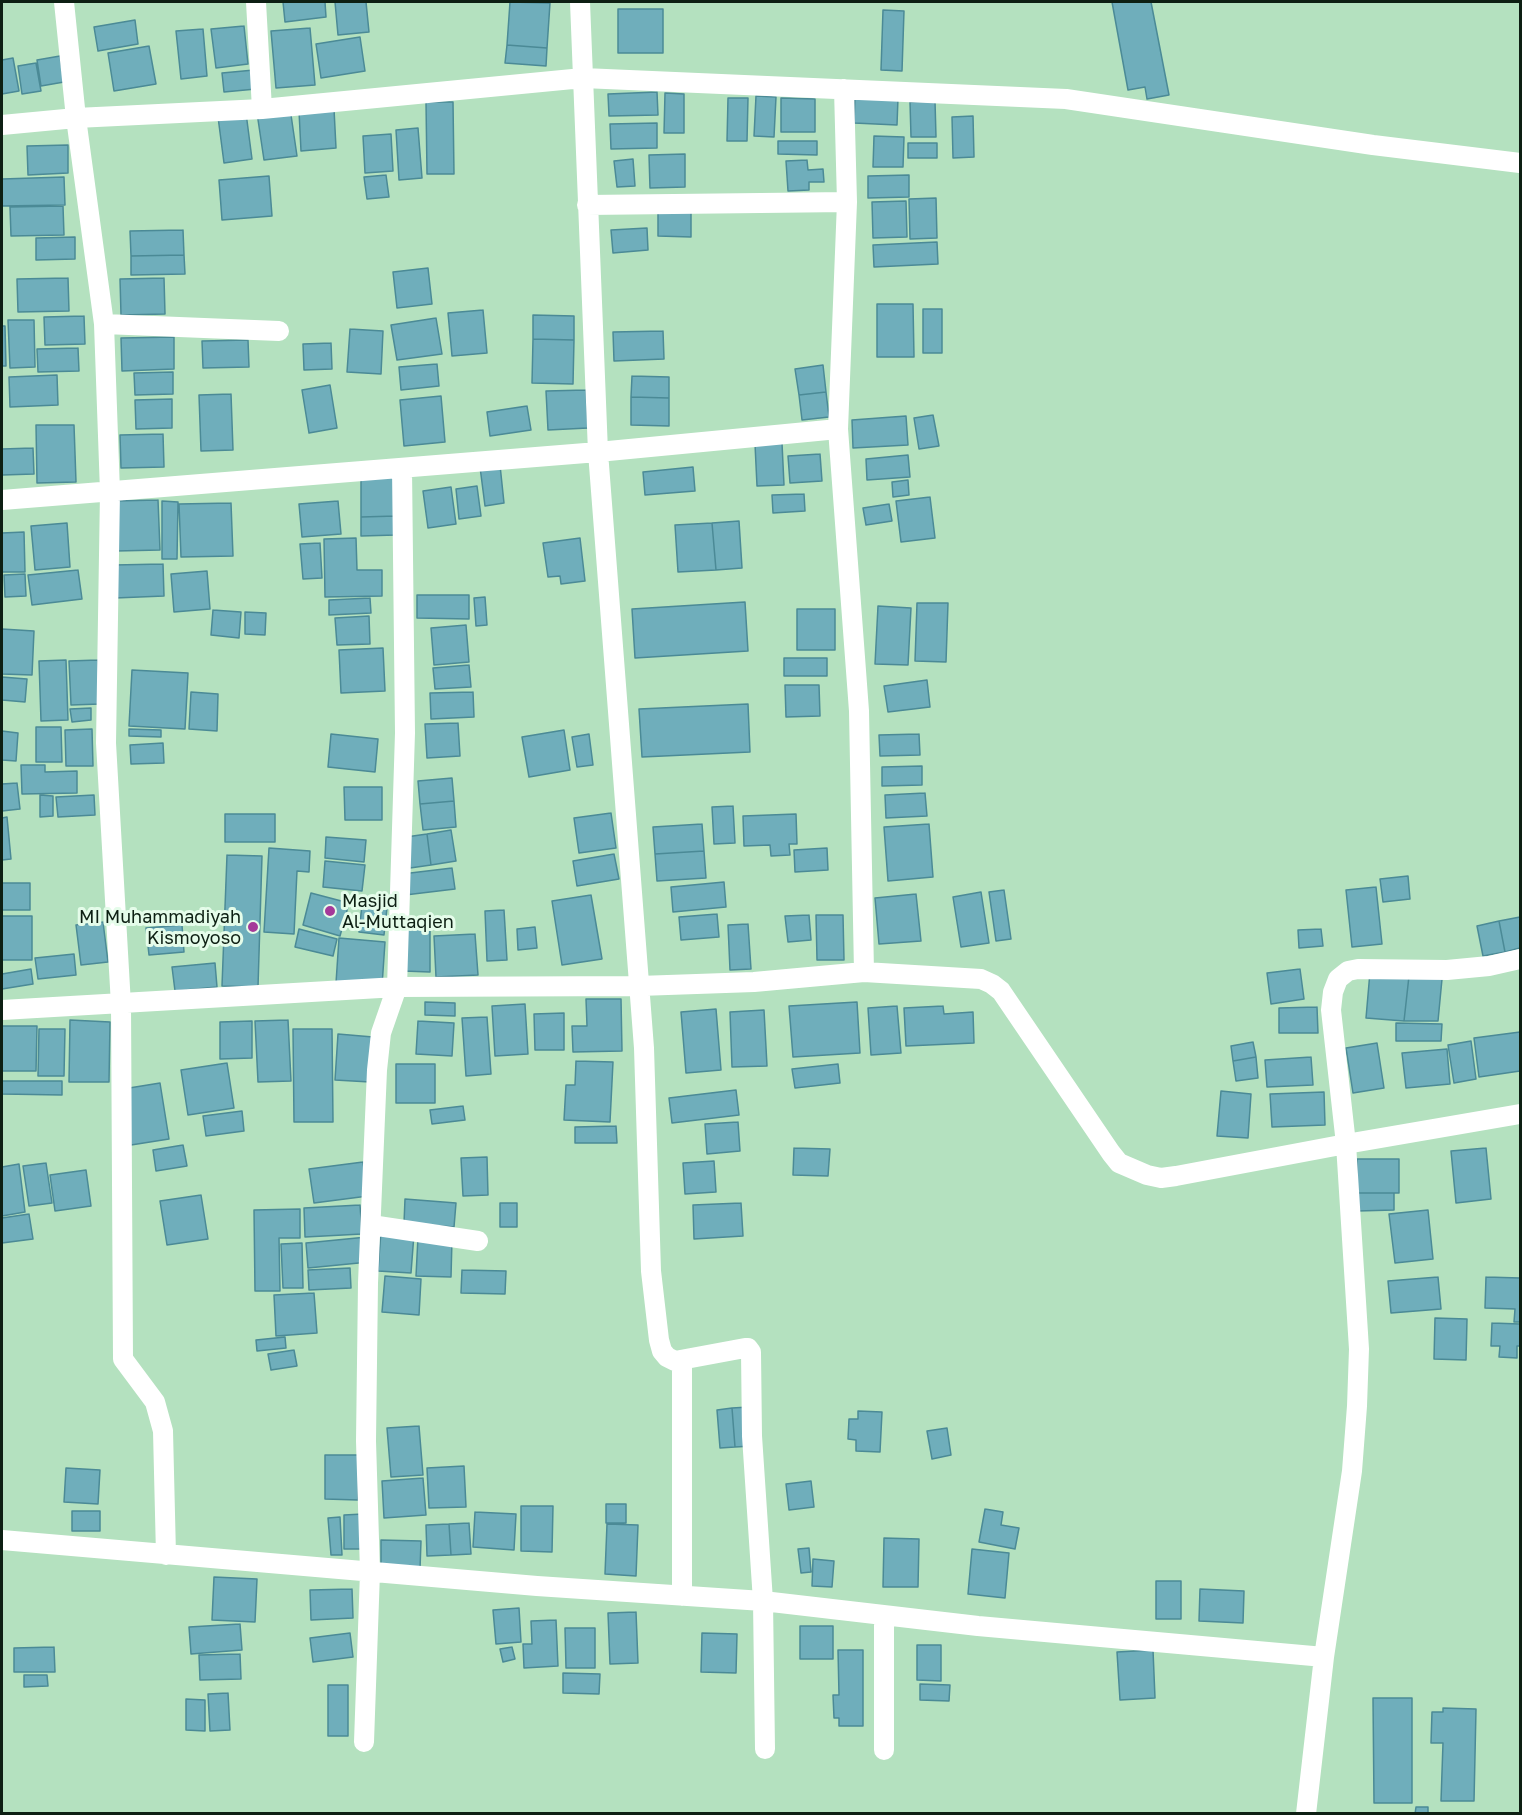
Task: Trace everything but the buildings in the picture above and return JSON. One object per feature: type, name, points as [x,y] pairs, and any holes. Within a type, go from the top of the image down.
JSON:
[{"type":"street","points":[[64,2],[76,118],[104,324],[110,492],[106,743],[121,1005],[123,1359],[155,1402],[163,1431],[166,1555]]},
{"type":"street","points":[[256,2],[262,109]]},
{"type":"street","points":[[580,2],[598,452],[644,1048],[651,1270],[662,1351],[667,1357],[675,1361],[745,1348],[751,1352],[752,1437],[763,1601],[765,1749]]},
{"type":"street","points":[[2,125],[76,118],[262,109],[583,78],[1066,99],[1373,145],[1521,163]]},
{"type":"street","points":[[844,89],[847,202],[838,429],[860,711],[864,972]]},
{"type":"street","points":[[587,205],[847,202]]},
{"type":"street","points":[[104,324],[279,331]]},
{"type":"street","points":[[2,500],[598,452],[838,429]]},
{"type":"street","points":[[364,1742],[370,1572],[366,1441],[371,1225],[381,1033],[397,987],[405,733],[402,468]]},
{"type":"street","points":[[1306,1814],[1324,1657],[1352,1471],[1359,1349],[1346,1144],[1331,1010],[1333,992],[1338,979],[1348,971],[1358,969],[1447,970],[1490,966],[1521,959]]},
{"type":"street","points":[[2,1010],[121,1005],[397,987],[639,986],[753,982],[864,972],[981,979],[1001,991],[1111,1153],[1128,1168],[1147,1175],[1161,1178],[1176,1176],[1521,1114]]},
{"type":"street","points":[[371,1225],[478,1241]]},
{"type":"street","points":[[682,1360],[682,1596]]},
{"type":"street","points":[[2,1540],[370,1572],[763,1601],[978,1626],[1324,1657]]},
{"type":"street","points":[[884,1615],[884,1750]]},
{"type":"place","name":"Masjid Al-Muttaqien","points":[[330,911]]},
{"type":"place","name":"MI Muhammadiyah Kismoyoso","points":[[253,927]]}]
